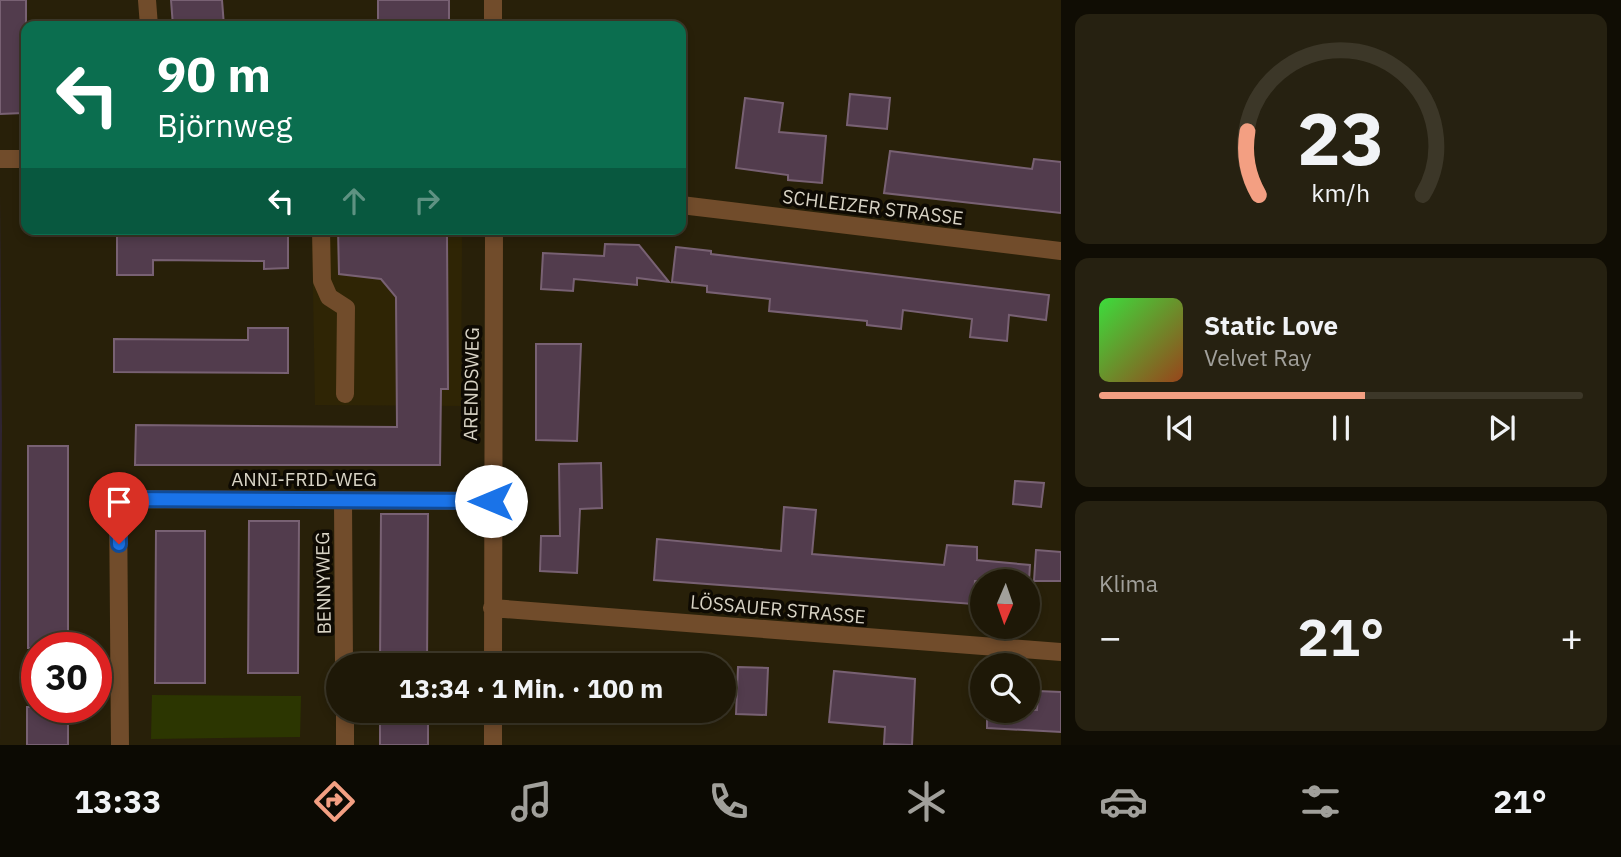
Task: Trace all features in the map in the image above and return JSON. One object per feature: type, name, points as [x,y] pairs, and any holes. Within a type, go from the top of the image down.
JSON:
[{"type":"street","points":[[147,0],[149,21]]},
{"type":"street","points":[[493,0],[493,21]]},
{"type":"street","points":[[0,159],[21,159]]},
{"type":"street","name":"SCHLEIZER STRASSE","points":[[686,206],[1061,251]]},
{"type":"street","points":[[321,235],[322,281],[329,297],[346,308],[345,394]]},
{"type":"street","name":"ARENDSWEG","points":[[492,653],[494,235]]},
{"type":"street","name":"ANNI-FRID-WEG","points":[[120,745],[118,499],[491,501]]},
{"type":"street","name":"BENNYWEG","points":[[343,500],[344,653]]},
{"type":"street","name":"LÖSSAUER STRASSE","points":[[492,608],[1061,652]]},
{"type":"street","points":[[345,723],[345,745]]},
{"type":"street","points":[[493,723],[493,745]]},
{"type":"shaded area","points":[[0,193],[2,428],[0,745]]},
{"type":"shaded area","points":[[312,235],[462,235],[461,406],[315,405]]},
{"type":"green space","points":[[152,695],[301,696],[300,737],[151,739]]},
{"type":"building","points":[[0,0],[26,0],[26,21],[21,21],[21,113],[0,114]]},
{"type":"building","points":[[171,0],[222,0],[224,21],[173,21]]},
{"type":"building","points":[[378,0],[449,0],[449,21],[378,21]]},
{"type":"building","points":[[850,94],[890,98],[887,129],[847,125]]},
{"type":"building","points":[[745,98],[783,103],[779,132],[826,136],[822,183],[788,180],[788,175],[736,168]]},
{"type":"building","points":[[890,151],[1032,169],[1034,159],[1061,162],[1061,213],[884,193]]},
{"type":"building","points":[[117,235],[288,235],[288,268],[264,269],[264,261],[153,260],[153,275],[117,275]]},
{"type":"building","points":[[338,235],[447,236],[448,389],[441,389],[440,465],[135,465],[136,425],[397,427],[396,297],[381,279],[339,274]]},
{"type":"building","points":[[605,244],[639,245],[669,282],[637,278],[637,285],[574,279],[573,291],[541,289],[543,253],[604,256]]},
{"type":"building","points":[[676,247],[711,251],[711,254],[1049,295],[1046,320],[1009,315],[1007,341],[970,337],[972,319],[903,310],[901,329],[867,325],[867,321],[769,311],[770,299],[707,292],[707,286],[672,282]]},
{"type":"building","points":[[248,328],[288,328],[288,373],[114,372],[114,339],[248,340]]},
{"type":"building","points":[[536,344],[581,344],[577,441],[536,440]]},
{"type":"building","points":[[28,446],[68,446],[68,632],[28,632]]},
{"type":"building","points":[[601,463],[602,508],[580,509],[577,573],[540,571],[541,536],[560,536],[559,464]]},
{"type":"building","points":[[1015,481],[1044,483],[1041,507],[1013,504]]},
{"type":"building","points":[[784,507],[816,510],[812,554],[944,565],[947,545],[977,547],[977,560],[1030,565],[1030,569],[970,569],[970,604],[654,580],[657,539],[781,551]]},
{"type":"building","points":[[381,514],[428,514],[427,653],[380,653]]},
{"type":"building","points":[[249,521],[299,521],[298,673],[248,673]]},
{"type":"building","points":[[156,531],[205,531],[205,683],[155,683]]},
{"type":"building","points":[[1036,550],[1061,552],[1061,581],[1040,581],[1040,569],[1035,569]]},
{"type":"building","points":[[738,667],[768,668],[766,715],[736,714]]},
{"type":"building","points":[[834,671],[915,679],[912,745],[884,744],[885,727],[829,722]]},
{"type":"building","points":[[1040,691],[1061,692],[1061,732],[987,728],[987,723],[1040,723]]},
{"type":"building","points":[[27,723],[68,723],[68,745],[27,745]]},
{"type":"building","points":[[380,723],[428,723],[428,745],[380,745]]},
{"type":"route","points":[[119,544],[118,499],[491,501]]}]
